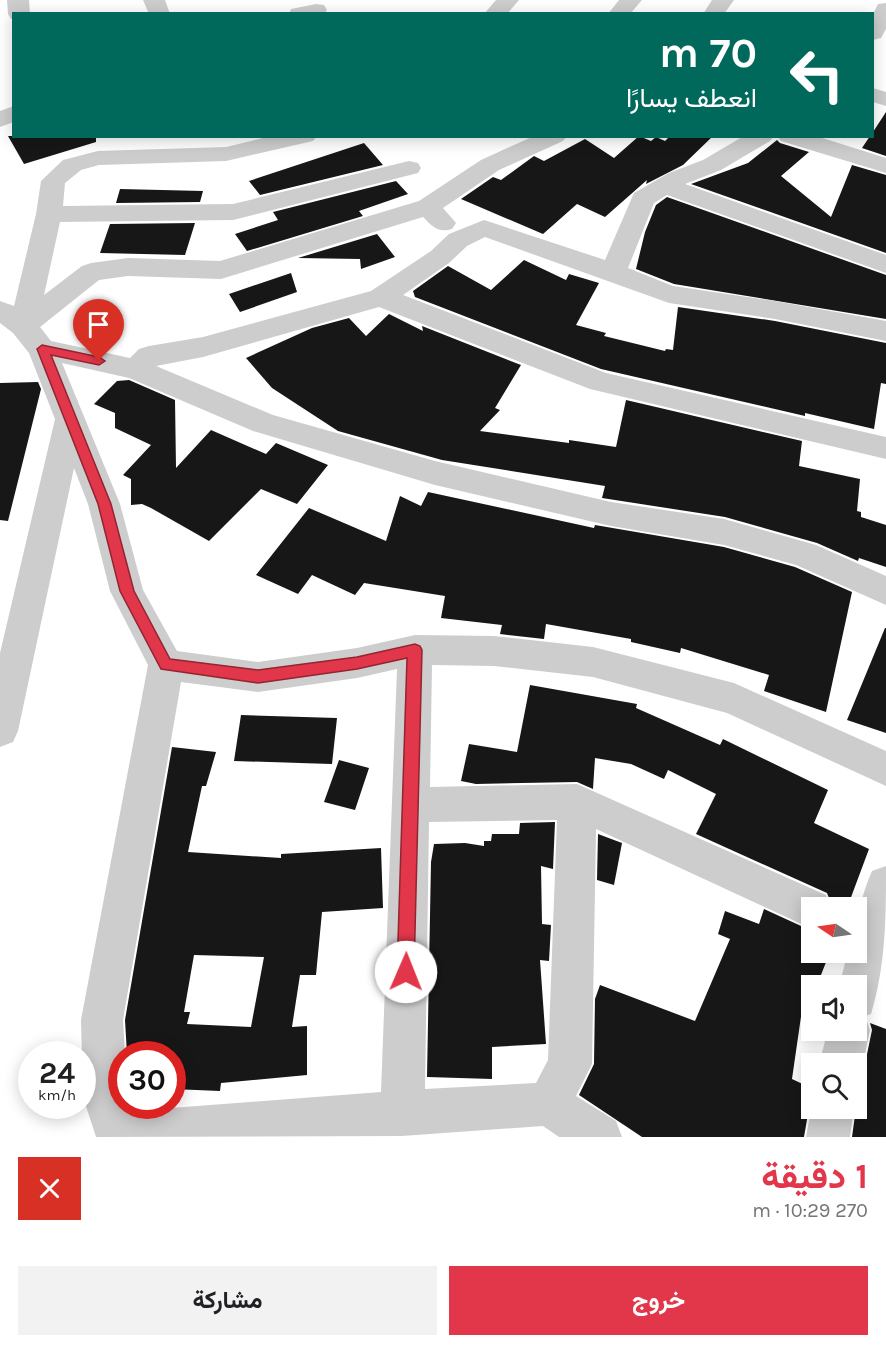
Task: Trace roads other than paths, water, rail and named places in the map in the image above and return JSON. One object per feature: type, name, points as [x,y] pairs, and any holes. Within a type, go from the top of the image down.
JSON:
[{"type":"street","points":[[496,12],[508,0]]},
{"type":"street","points":[[620,12],[631,0]]},
{"type":"street","points":[[714,12],[723,0]]},
{"type":"street","points":[[874,31],[886,9]]},
{"type":"street","points":[[296,138],[226,154],[98,158],[72,165],[53,181],[49,214],[22,329],[70,418],[104,504],[127,591],[166,664],[102,1020],[105,1097],[118,1136],[364,1115],[548,1104],[600,1137]]},
{"type":"street","points":[[22,329],[91,272],[128,267],[221,270],[428,207],[490,165],[551,138]]},
{"type":"street","points":[[613,272],[643,199],[665,186],[722,160],[759,138]]},
{"type":"street","points":[[795,138],[886,166]]},
{"type":"street","points":[[49,214],[233,212],[409,168]]},
{"type":"street","points":[[665,186],[886,264]]},
{"type":"street","points":[[428,207],[458,240]]},
{"type":"street","points":[[136,369],[149,356],[203,347],[381,297],[440,257],[458,240],[484,228],[613,272],[669,294],[775,310],[886,331]]},
{"type":"street","points":[[381,297],[600,381],[886,448]]},
{"type":"street","points":[[22,329],[136,369],[264,423],[446,476],[611,514],[724,532],[792,550],[886,591]]},
{"type":"street","points":[[0,731],[70,418]]},
{"type":"street","points":[[166,664],[258,677],[357,663],[415,650],[494,651],[593,662],[734,699],[886,769]]},
{"type":"street","points":[[402,1114],[415,650]]},
{"type":"street","points":[[410,805],[577,802],[801,904]]},
{"type":"street","points":[[548,1104],[570,1064],[577,802]]},
{"type":"street","points":[[862,975],[886,885]]},
{"type":"street","points":[[828,1137],[830,1119]]}]
